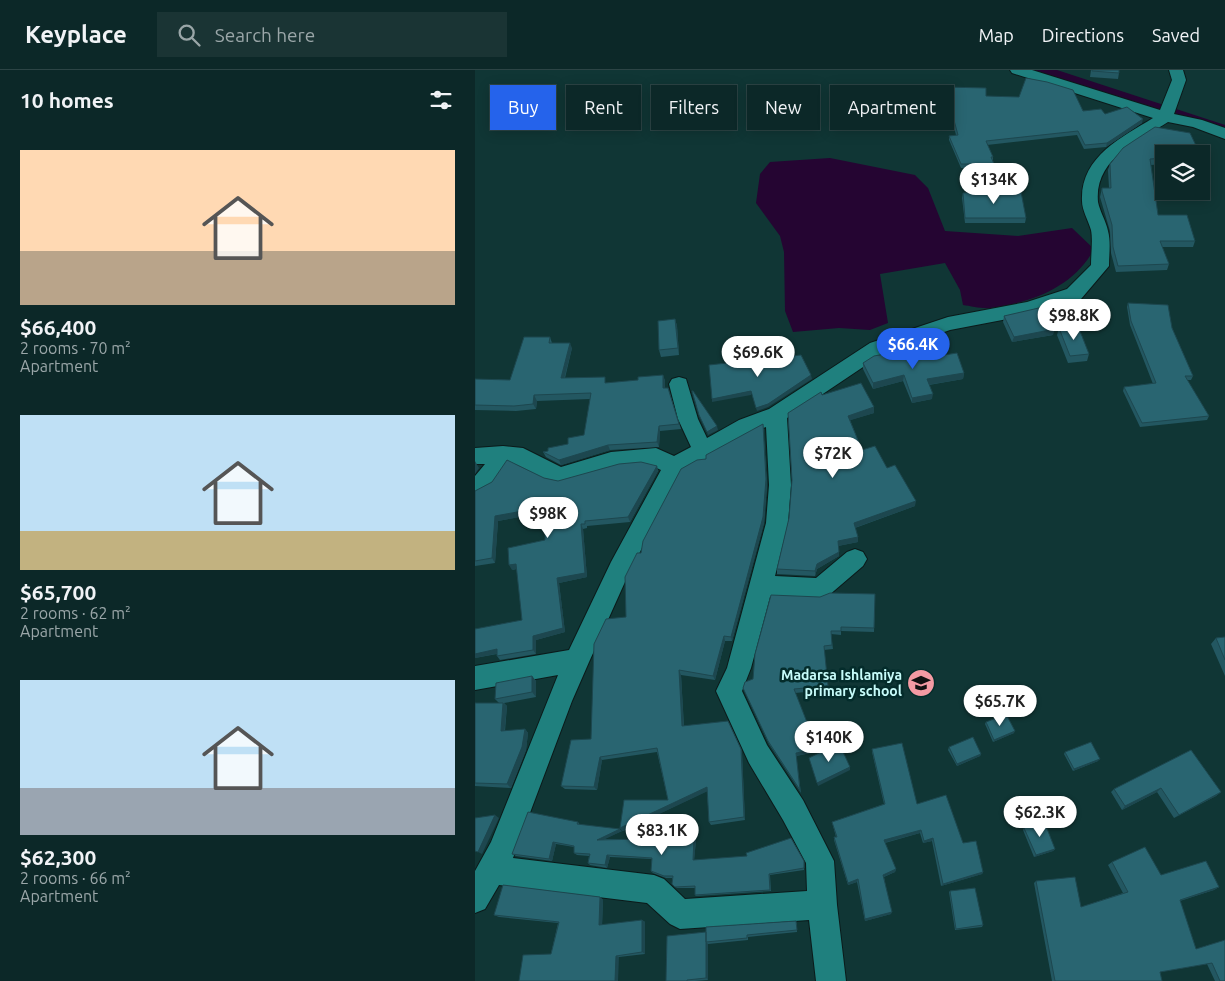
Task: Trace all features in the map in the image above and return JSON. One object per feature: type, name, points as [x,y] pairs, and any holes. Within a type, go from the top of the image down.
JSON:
[{"type":"street","points":[[1017,70],[1197,123],[1225,134]]},
{"type":"street","points":[[475,899],[502,851],[559,701],[577,660],[619,569],[673,467],[746,426],[776,415],[877,348],[948,324],[1028,308],[1074,294],[1100,266],[1101,232],[1090,202],[1092,178],[1101,162],[1114,148],[1167,114],[1179,80],[1175,70]]},
{"type":"street","points":[[679,384],[688,419],[703,451]]},
{"type":"street","points":[[776,415],[780,485],[777,523],[739,668],[729,692],[758,754],[793,810],[820,861],[822,905],[831,981]]},
{"type":"street","points":[[475,456],[503,454],[523,456],[542,469],[560,476],[611,460],[656,456],[673,467]]},
{"type":"street","points":[[475,487],[486,480],[503,454]]},
{"type":"street","points":[[760,586],[820,589],[855,559]]},
{"type":"street","points":[[475,678],[577,660]]},
{"type":"street","points":[[491,870],[654,889],[680,914],[822,905]]},
{"type":"shaded area","points":[[830,158],[915,175],[928,188],[945,231],[1018,236],[1072,228],[1094,249],[1075,274],[1050,291],[1021,302],[990,308],[963,305],[960,290],[945,263],[880,274],[888,323],[870,330],[839,328],[793,332],[785,311],[784,252],[780,236],[756,203],[760,174],[770,162]]},
{"type":"building","points":[[1119,70],[1119,73],[1092,71]]},
{"type":"building","points":[[1026,78],[1073,90],[1083,111],[1101,109],[1105,114],[1127,107],[1143,119],[1107,143],[1085,145],[1078,131],[986,141],[994,164],[961,164],[949,136],[958,135],[954,120],[954,87],[986,88],[986,96],[1019,97]]},
{"type":"building","points":[[1155,127],[1190,133],[1196,145],[1155,145],[1155,159],[1150,159],[1158,215],[1187,215],[1195,241],[1160,241],[1169,264],[1118,266],[1113,247],[1112,225],[1102,188],[1111,188],[1110,164],[1123,148]]},
{"type":"building","points":[[1006,189],[1007,192],[1021,192],[1026,218],[965,218],[963,193]]},
{"type":"building","points":[[1128,303],[1168,305],[1172,328],[1193,376],[1185,376],[1209,416],[1142,423],[1124,387],[1156,383],[1131,321]]},
{"type":"building","points":[[1043,307],[1055,329],[1014,337],[1004,316]]},
{"type":"building","points":[[675,319],[678,348],[659,350],[658,321]]},
{"type":"building","points":[[1078,326],[1089,354],[1070,356],[1059,328]]},
{"type":"building","points":[[524,337],[550,337],[549,343],[570,343],[561,378],[605,377],[605,383],[638,380],[638,377],[663,375],[663,388],[668,388],[679,424],[659,426],[657,442],[608,445],[559,460],[543,452],[548,451],[548,448],[568,444],[568,438],[584,435],[591,393],[534,395],[533,404],[514,406],[475,405],[475,379],[510,380]]},
{"type":"building","points":[[907,350],[912,360],[957,353],[964,373],[927,379],[933,394],[912,398],[904,375],[873,383],[863,363],[874,356]]},
{"type":"building","points":[[801,355],[811,375],[768,404],[756,408],[751,391],[712,399],[709,365]]},
{"type":"building","points":[[861,383],[874,407],[848,416],[862,450],[875,446],[887,468],[895,465],[916,501],[854,523],[858,537],[838,541],[839,552],[817,564],[815,571],[777,569],[789,518],[792,480],[788,413],[821,392],[822,395]]},
{"type":"building","points":[[692,391],[717,426],[707,432],[699,415]]},
{"type":"building","points":[[763,424],[766,479],[763,517],[731,637],[724,636],[713,676],[679,670],[682,726],[728,721],[741,749],[744,817],[709,822],[707,787],[620,828],[624,800],[668,800],[657,748],[600,757],[594,787],[561,786],[571,740],[591,739],[594,644],[606,619],[626,617],[625,577],[637,553],[641,553],[643,541],[681,469],[697,460],[706,459],[706,455]]},
{"type":"building","points":[[507,460],[544,478],[558,481],[619,464],[641,462],[657,466],[628,517],[585,521],[585,524],[581,524],[585,573],[557,578],[563,628],[533,636],[533,650],[497,656],[497,649],[475,654],[475,629],[522,620],[516,564],[509,565],[508,548],[545,540],[545,507],[495,516],[492,558],[475,561],[475,491],[492,482]]},
{"type":"building","points":[[830,593],[875,594],[874,628],[841,627],[841,631],[831,631],[832,645],[824,646],[828,686],[794,689],[810,730],[812,729],[821,748],[796,753],[800,790],[768,741],[743,688],[745,682],[753,679],[755,654],[771,595],[820,597]]},
{"type":"building","points":[[1225,637],[1225,660],[1216,638]]},
{"type":"building","points":[[532,676],[532,692],[495,699],[496,683]]},
{"type":"building","points":[[475,703],[503,703],[501,731],[525,729],[522,747],[507,784],[475,783]]},
{"type":"building","points":[[1006,714],[1015,731],[994,740],[986,722]]},
{"type":"building","points":[[973,737],[981,754],[957,764],[949,747]]},
{"type":"building","points":[[1091,742],[1100,759],[1074,769],[1065,752]]},
{"type":"building","points":[[839,743],[850,767],[817,783],[809,758]]},
{"type":"building","points":[[902,743],[917,804],[946,795],[963,843],[976,841],[983,872],[943,884],[933,838],[924,841],[921,830],[884,840],[896,869],[883,875],[892,912],[865,919],[858,879],[848,883],[834,837],[837,837],[832,822],[885,804],[872,749]]},
{"type":"building","points":[[1191,750],[1221,792],[1179,815],[1161,788],[1125,806],[1114,789]]},
{"type":"building","points":[[528,812],[578,822],[577,824],[620,829],[597,840],[694,838],[693,860],[747,856],[746,853],[791,838],[804,861],[804,868],[769,874],[770,890],[695,895],[695,886],[675,887],[672,884],[673,876],[664,876],[651,871],[652,858],[607,855],[605,865],[588,863],[590,854],[574,853],[574,846],[553,842],[549,859],[512,854]]},
{"type":"building","points":[[495,815],[478,852],[475,851],[475,818]]},
{"type":"building","points":[[1044,821],[1055,849],[1036,855],[1024,828]]},
{"type":"building","points":[[1145,847],[1161,875],[1206,861],[1219,887],[1180,900],[1196,949],[1225,940],[1225,981],[1220,981],[1212,963],[1160,972],[1162,981],[1055,981],[1036,881],[1075,877],[1081,907],[1128,892],[1112,862]]},
{"type":"building","points":[[503,885],[600,897],[599,925],[642,920],[642,952],[616,956],[615,981],[519,981],[523,955],[551,954],[559,922],[494,915]]},
{"type":"building","points":[[975,888],[983,925],[956,929],[950,891]]},
{"type":"building","points":[[796,921],[797,930],[747,935],[747,938],[706,942],[706,927]]},
{"type":"building","points":[[706,932],[706,978],[687,981],[666,981],[667,936]]},
{"type":"waterway","points":[[1042,70],[1225,130]]},
{"type":"place","name":"Madarsa Ishlamiya primary school","points":[[921,683]]}]
